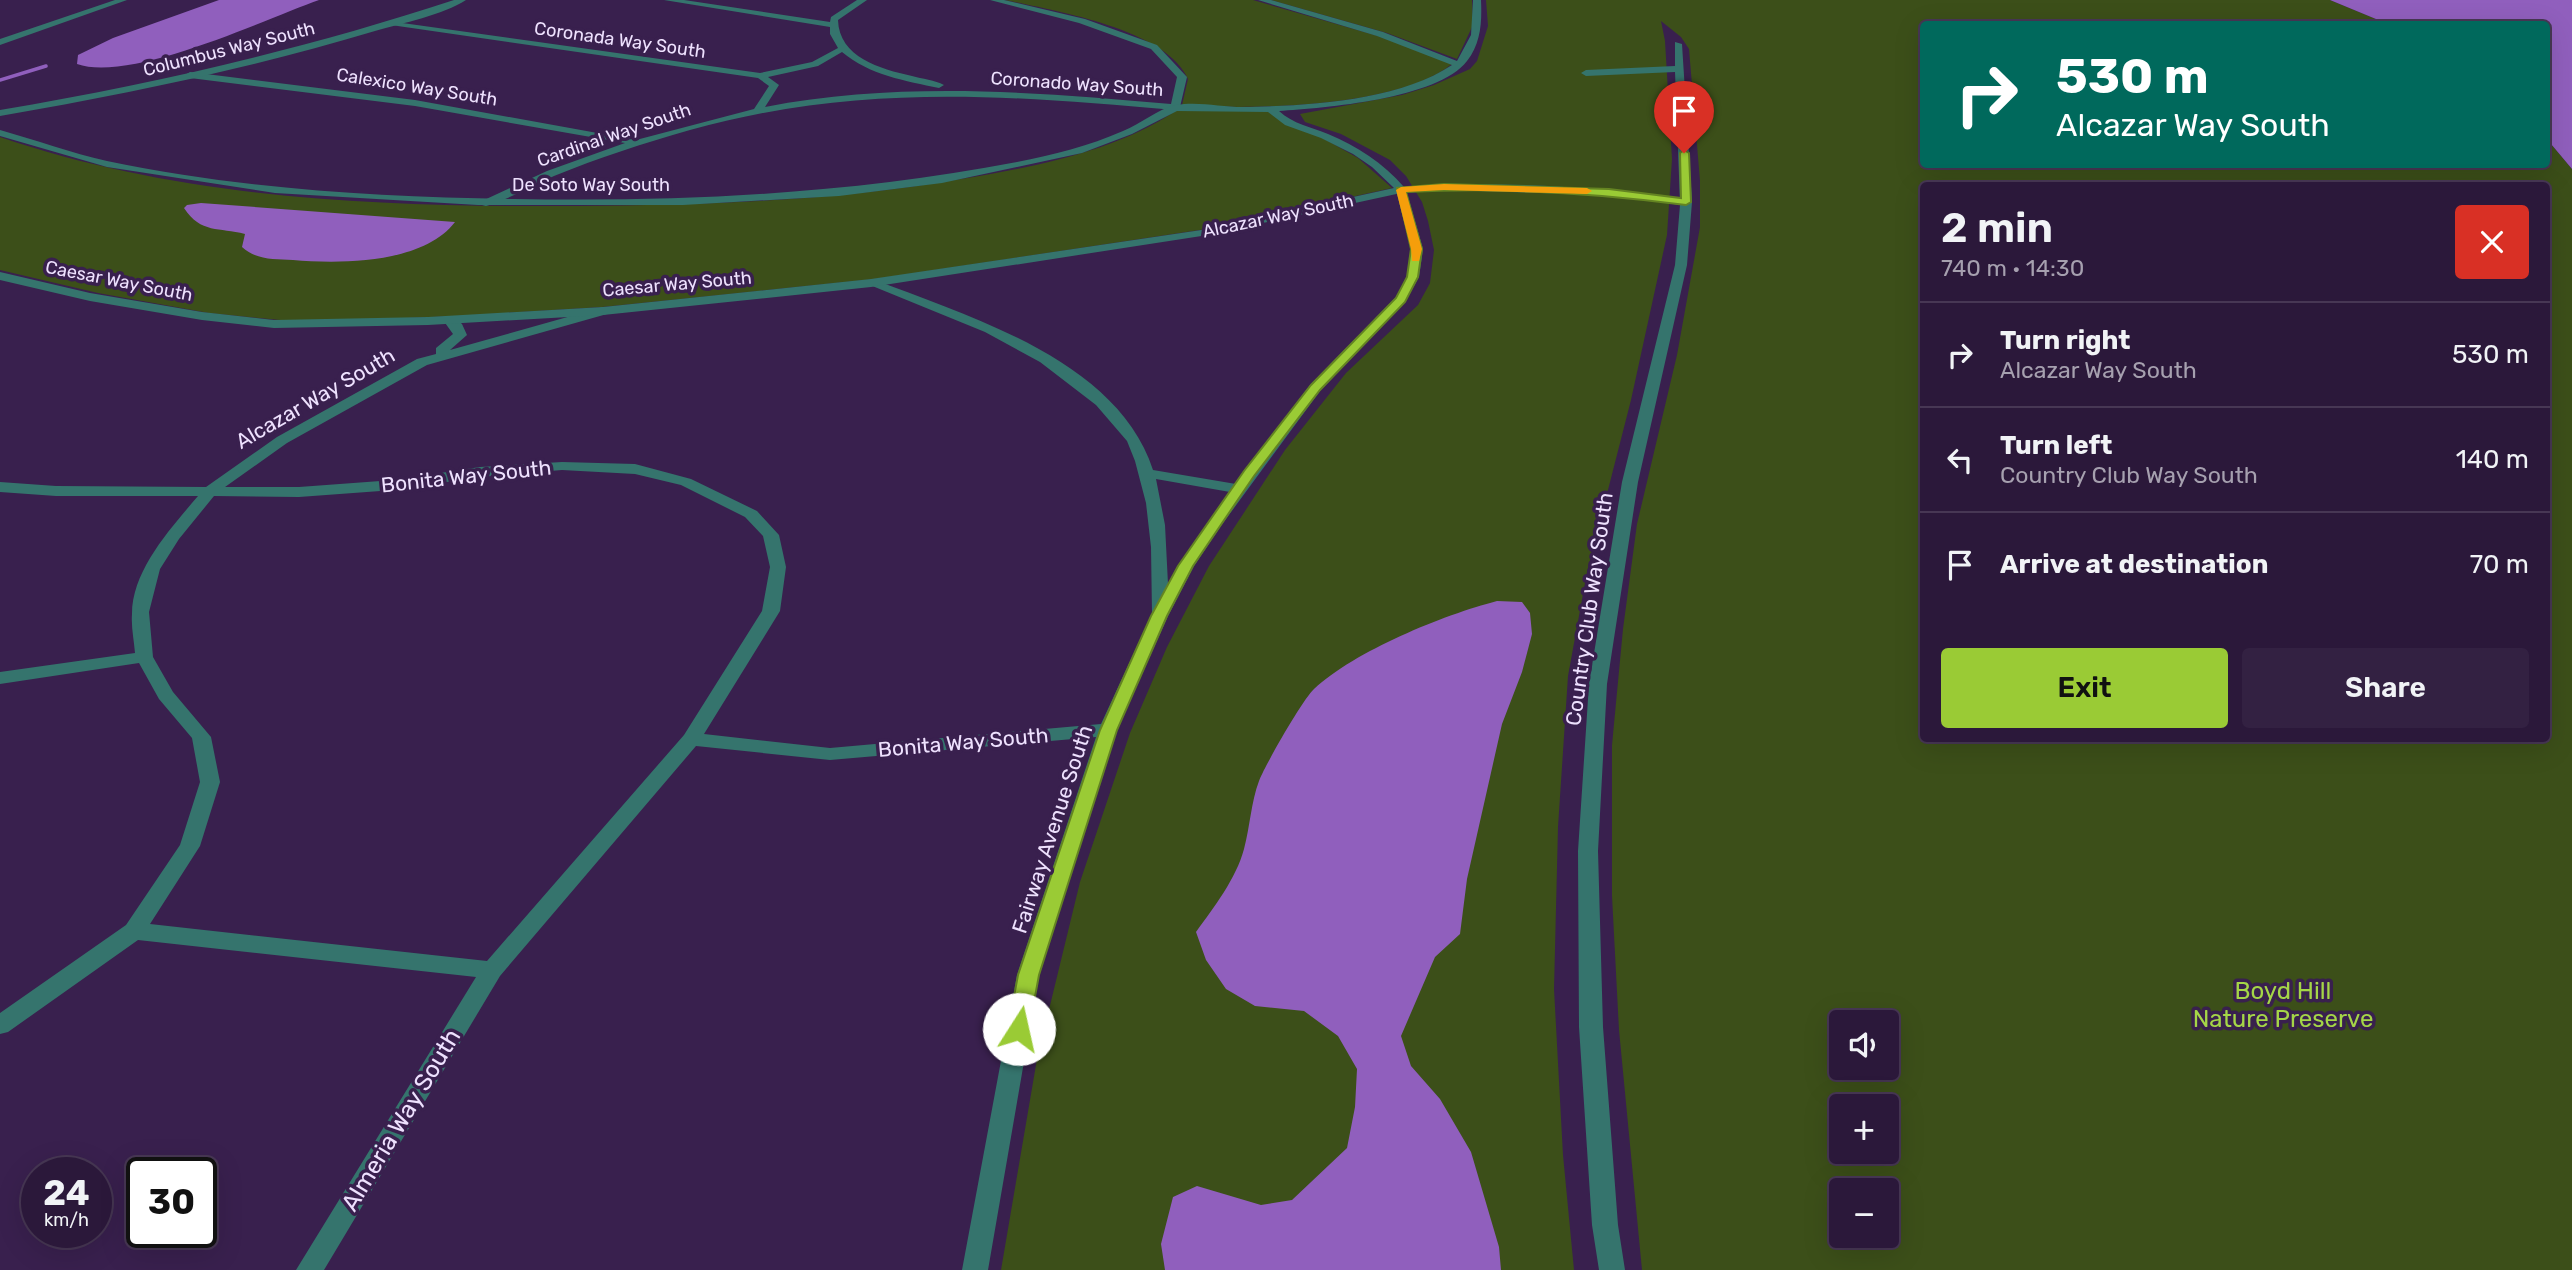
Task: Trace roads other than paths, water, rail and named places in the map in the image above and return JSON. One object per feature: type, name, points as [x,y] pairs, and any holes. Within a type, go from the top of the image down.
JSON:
[{"type":"street","points":[[0,42],[123,0]]},
{"type":"street","name":"Columbus Way South","points":[[0,113],[190,75],[388,24],[462,0]]},
{"type":"street","points":[[668,0],[833,25]]},
{"type":"street","points":[[863,0],[834,19],[833,36],[842,49],[857,60],[891,74],[976,92]]},
{"type":"street","points":[[994,0],[1082,22],[1154,47],[1182,77],[1175,107],[1212,110],[1271,109],[1349,101],[1405,89],[1450,72],[1469,51],[1479,26],[1477,0]]},
{"type":"street","points":[[1262,0],[1380,34],[1459,65]]},
{"type":"street","name":"Coronada Way South","points":[[388,24],[760,76],[815,64],[842,49]]},
{"type":"street","name":"Country Club Way South","points":[[1612,1270],[1605,1225],[1591,1027],[1588,850],[1598,684],[1629,482],[1681,265],[1686,202],[1678,44]]},
{"type":"street","points":[[1586,73],[1680,69]]},
{"type":"street","name":"Calexico Way South","points":[[190,75],[418,102],[544,123],[637,143]]},
{"type":"street","points":[[757,111],[774,85],[760,76]]},
{"type":"street","name":"Coronado Way South","points":[[976,92],[1175,107]]},
{"type":"street","name":"Cardinal Way South","points":[[486,204],[526,184],[637,143],[757,111],[864,95],[976,92]]},
{"type":"street","name":"De Soto Way South","points":[[0,132],[68,155],[219,183],[310,194],[486,204],[720,202],[918,184],[1018,165],[1100,144],[1142,127],[1175,107]]},
{"type":"street","points":[[1296,126],[1292,117],[1301,107]]},
{"type":"street","points":[[1271,109],[1280,120],[1336,141],[1365,156],[1401,190]]},
{"type":"street","points":[[1212,110],[1296,126]]},
{"type":"street","name":"Alcazar Way South","points":[[871,283],[1208,232],[1401,190],[1444,187],[1609,192],[1686,202]]},
{"type":"street","name":"Fairway Avenue South","points":[[975,1270],[1028,975],[1108,730],[1159,616],[1186,566],[1238,489],[1315,388],[1401,299],[1413,277],[1417,249],[1401,190]]},
{"type":"street","name":"Caesar Way South","points":[[0,276],[102,299],[201,316],[274,324],[351,324],[603,311],[871,283],[996,331],[1034,350],[1073,375],[1108,408],[1133,439],[1154,504],[1160,554],[1159,616]]},
{"type":"street","name":"Alcazar Way South","points":[[0,1025],[134,931],[190,846],[210,782],[201,737],[166,695],[144,657],[140,611],[152,569],[172,537],[210,491],[282,440],[422,362],[603,311]]},
{"type":"street","points":[[422,362],[450,346],[460,335],[457,327],[449,320]]},
{"type":"street","name":"Bonita Way South","points":[[0,487],[56,491],[345,489],[394,485],[480,472],[562,466],[635,469],[686,482],[751,514],[771,535],[778,567],[771,611],[691,739],[492,970]]},
{"type":"street","points":[[1146,473],[1238,489]]},
{"type":"street","points":[[0,678],[50,673],[144,657]]},
{"type":"street","name":"Bonita Way South","points":[[691,739],[831,754],[1108,730]]},
{"type":"street","points":[[134,931],[492,970]]},
{"type":"street","name":"Almeria Way South","points":[[309,1270],[492,970]]},
{"type":"waterway","points":[[0,80],[46,66]]},
{"type":"park label","name":"Boyd Hill Nature Preserve","points":[[2283,1005]]}]
